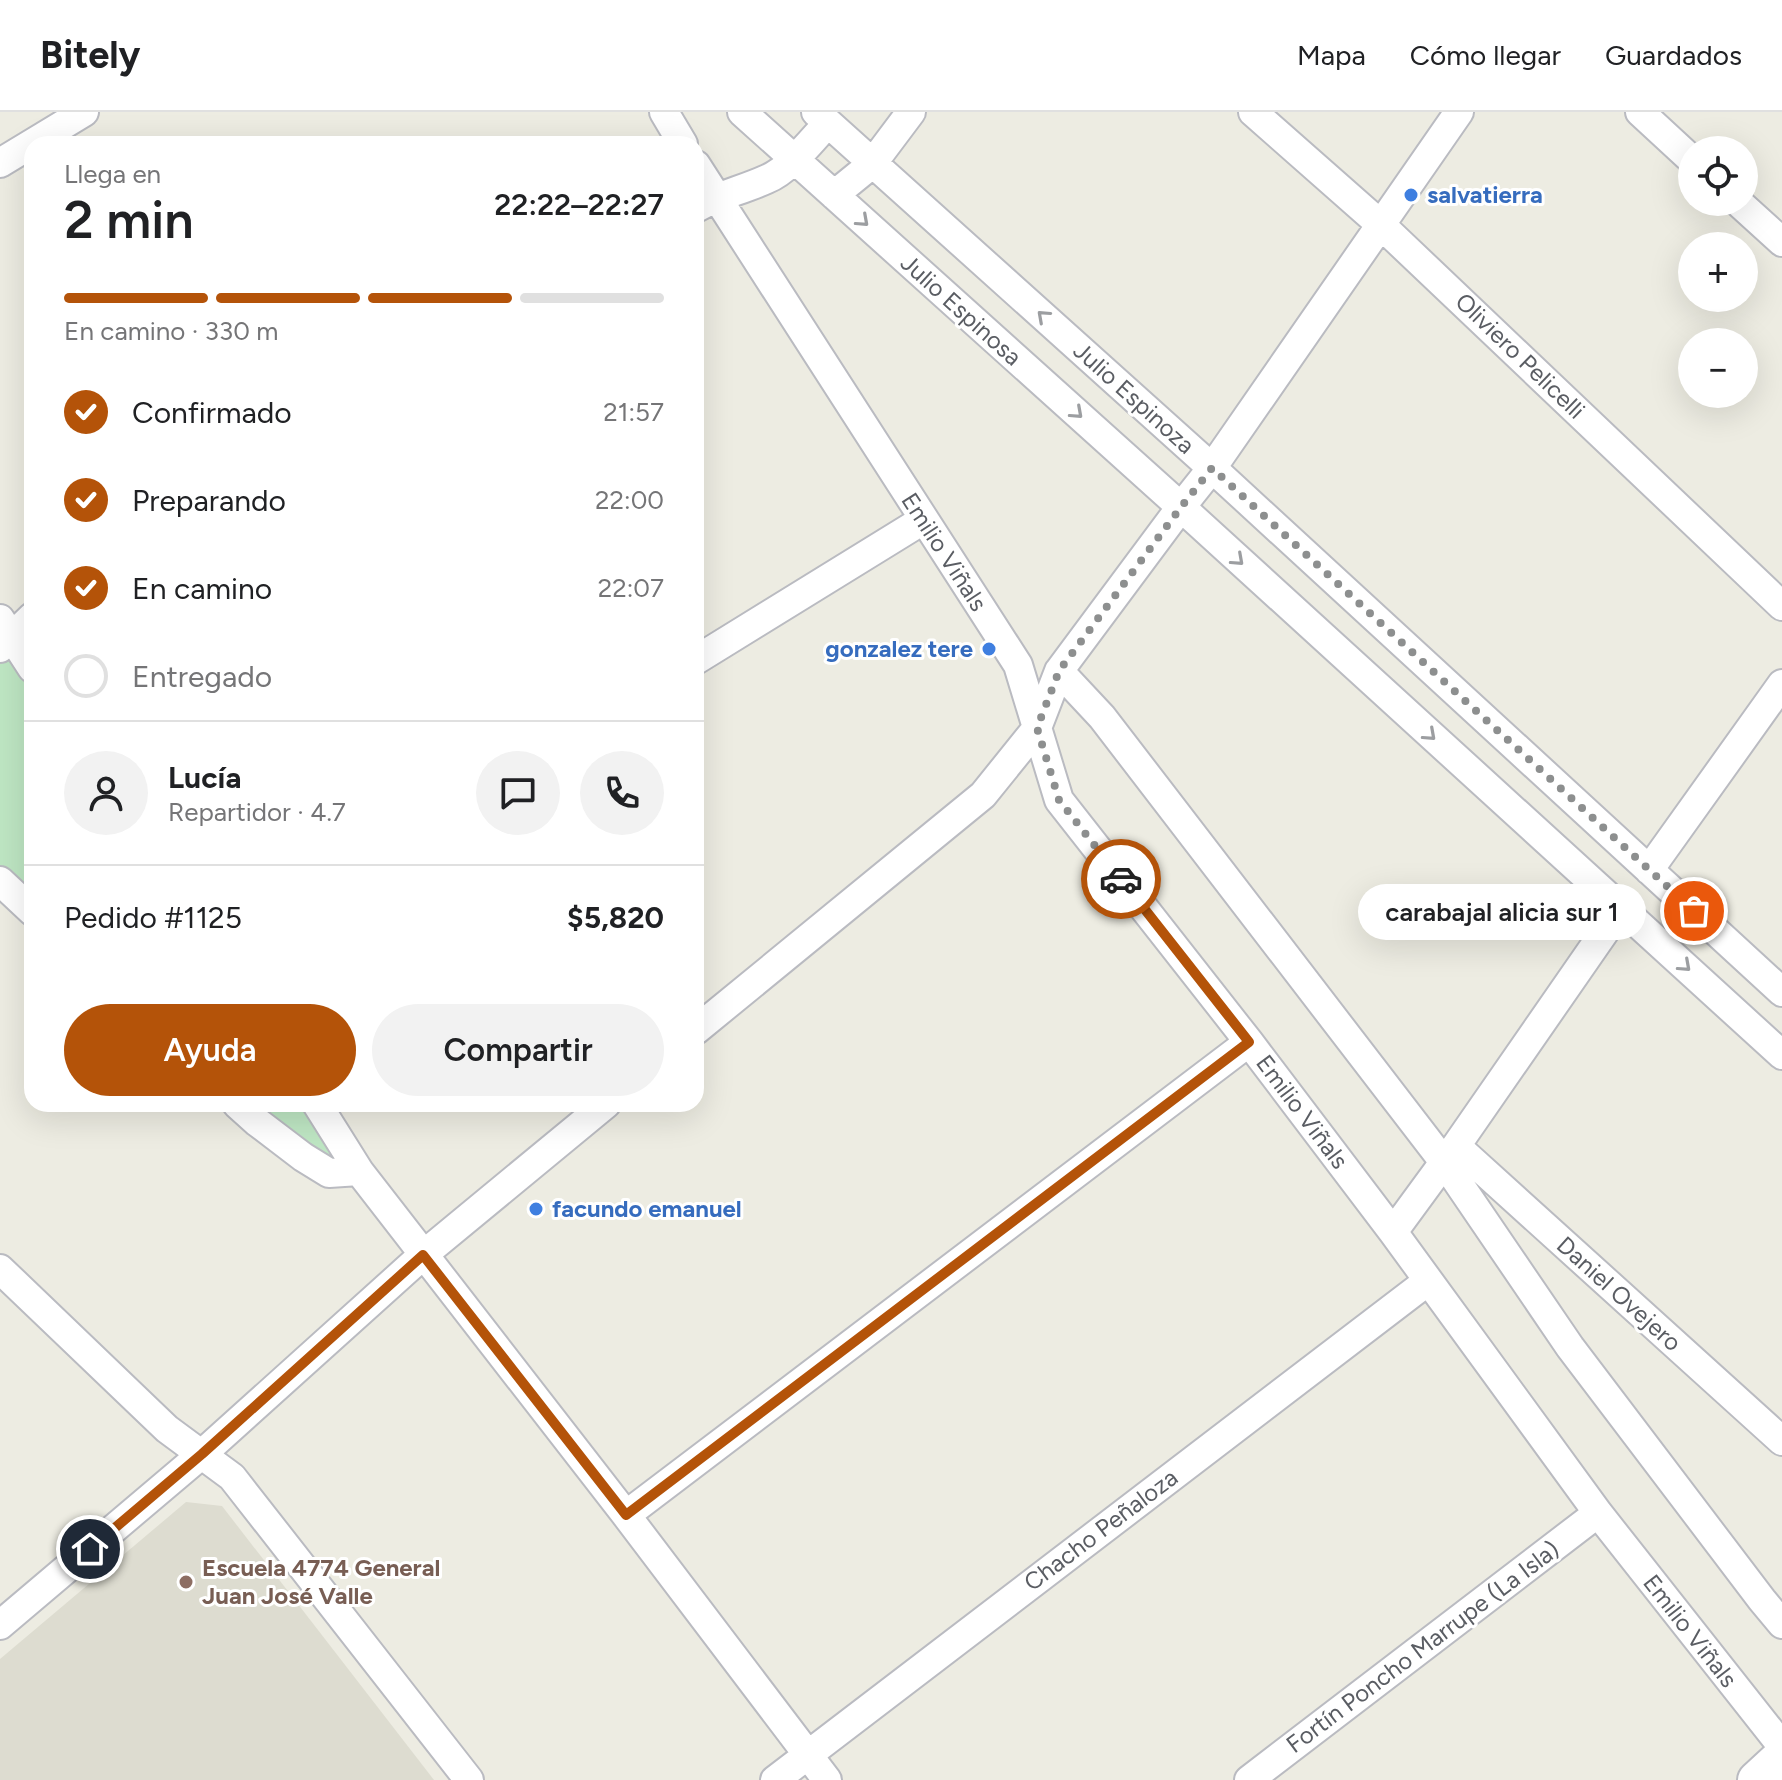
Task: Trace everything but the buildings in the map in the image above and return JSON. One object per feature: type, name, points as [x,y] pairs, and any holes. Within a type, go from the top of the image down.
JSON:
[{"type":"street","points":[[44,136],[84,112]]},
{"type":"street","points":[[664,112],[678,136]]},
{"type":"street","name":"Julio Espinosa","points":[[742,112],[1181,507]]},
{"type":"street","points":[[834,195],[872,164],[911,112]]},
{"type":"street","name":"Oliviero Pelicelli","points":[[1253,112],[1380,224],[1782,606]]},
{"type":"street","points":[[704,1023],[983,795],[1037,728],[1059,671],[1212,468],[1459,112]]},
{"type":"street","points":[[1640,112],[1678,147]]},
{"type":"street","points":[[706,202],[770,178],[794,159],[822,118],[872,164]]},
{"type":"street","points":[[0,163],[24,148]]},
{"type":"street","name":"Julio Espinoza","points":[[872,164],[1212,468],[1782,992]]},
{"type":"street","name":"Emilio Viñals","points":[[706,202],[1018,665],[1059,800],[1393,1232],[1598,1513],[1782,1746]]},
{"type":"street","points":[[1753,216],[1782,242]]},
{"type":"street","points":[[1181,507],[1782,1055]]},
{"type":"street","points":[[704,655],[923,520]]},
{"type":"street","points":[[24,622],[4,635],[24,659]]},
{"type":"street","points":[[1059,671],[1102,717],[1450,1154],[1570,1347],[1782,1624]]},
{"type":"street","points":[[1649,870],[1782,684]]},
{"type":"street","points":[[0,881],[24,904]]},
{"type":"street","points":[[1393,1232],[1621,908]]},
{"type":"street","points":[[626,1515],[1249,1042]]},
{"type":"street","points":[[246,1112],[303,1157],[329,1173],[359,1171]]},
{"type":"street","points":[[322,1112],[359,1171],[827,1780]]},
{"type":"street","points":[[0,1625],[202,1454],[423,1255],[596,1112]]},
{"type":"street","name":"Daniel Ovejero","points":[[1450,1154],[1782,1441]]},
{"type":"street","points":[[0,1269],[167,1429],[232,1477],[469,1780]]},
{"type":"street","name":"Chacho Peñaloza","points":[[775,1780],[1428,1281]]},
{"type":"street","name":"Fortín Poncho Marrupe (La Isla)","points":[[1249,1780],[1598,1513]]},
{"type":"street","points":[[1756,1780],[1782,1756]]},
{"type":"shaded area","name":"Escuela 4774 General Juan José Valle","points":[[186,1502],[222,1506],[434,1780],[0,1780],[0,1659]]},
{"type":"green space","points":[[0,648],[24,664],[24,901],[0,879]]},
{"type":"green space","points":[[254,1112],[321,1112],[359,1171],[303,1157]]},
{"type":"way so far","points":[[1121,879],[1059,800],[1037,728],[1059,671],[1212,468],[1694,911]]},
{"type":"place","name":"salvatierra","points":[[1411,195]]},
{"type":"place","name":"gonzalez tere","points":[[989,649]]},
{"type":"place","name":"carabajal alicia sur 1","points":[[1694,911]]},
{"type":"place","name":"facundo emanuel","points":[[536,1209]]},
{"type":"place","name":"Escuela 4774 General Juan José Valle","points":[[186,1582]]},
{"type":"route","points":[[90,1549],[202,1454],[423,1255],[626,1515],[1249,1042],[1121,879]]}]
